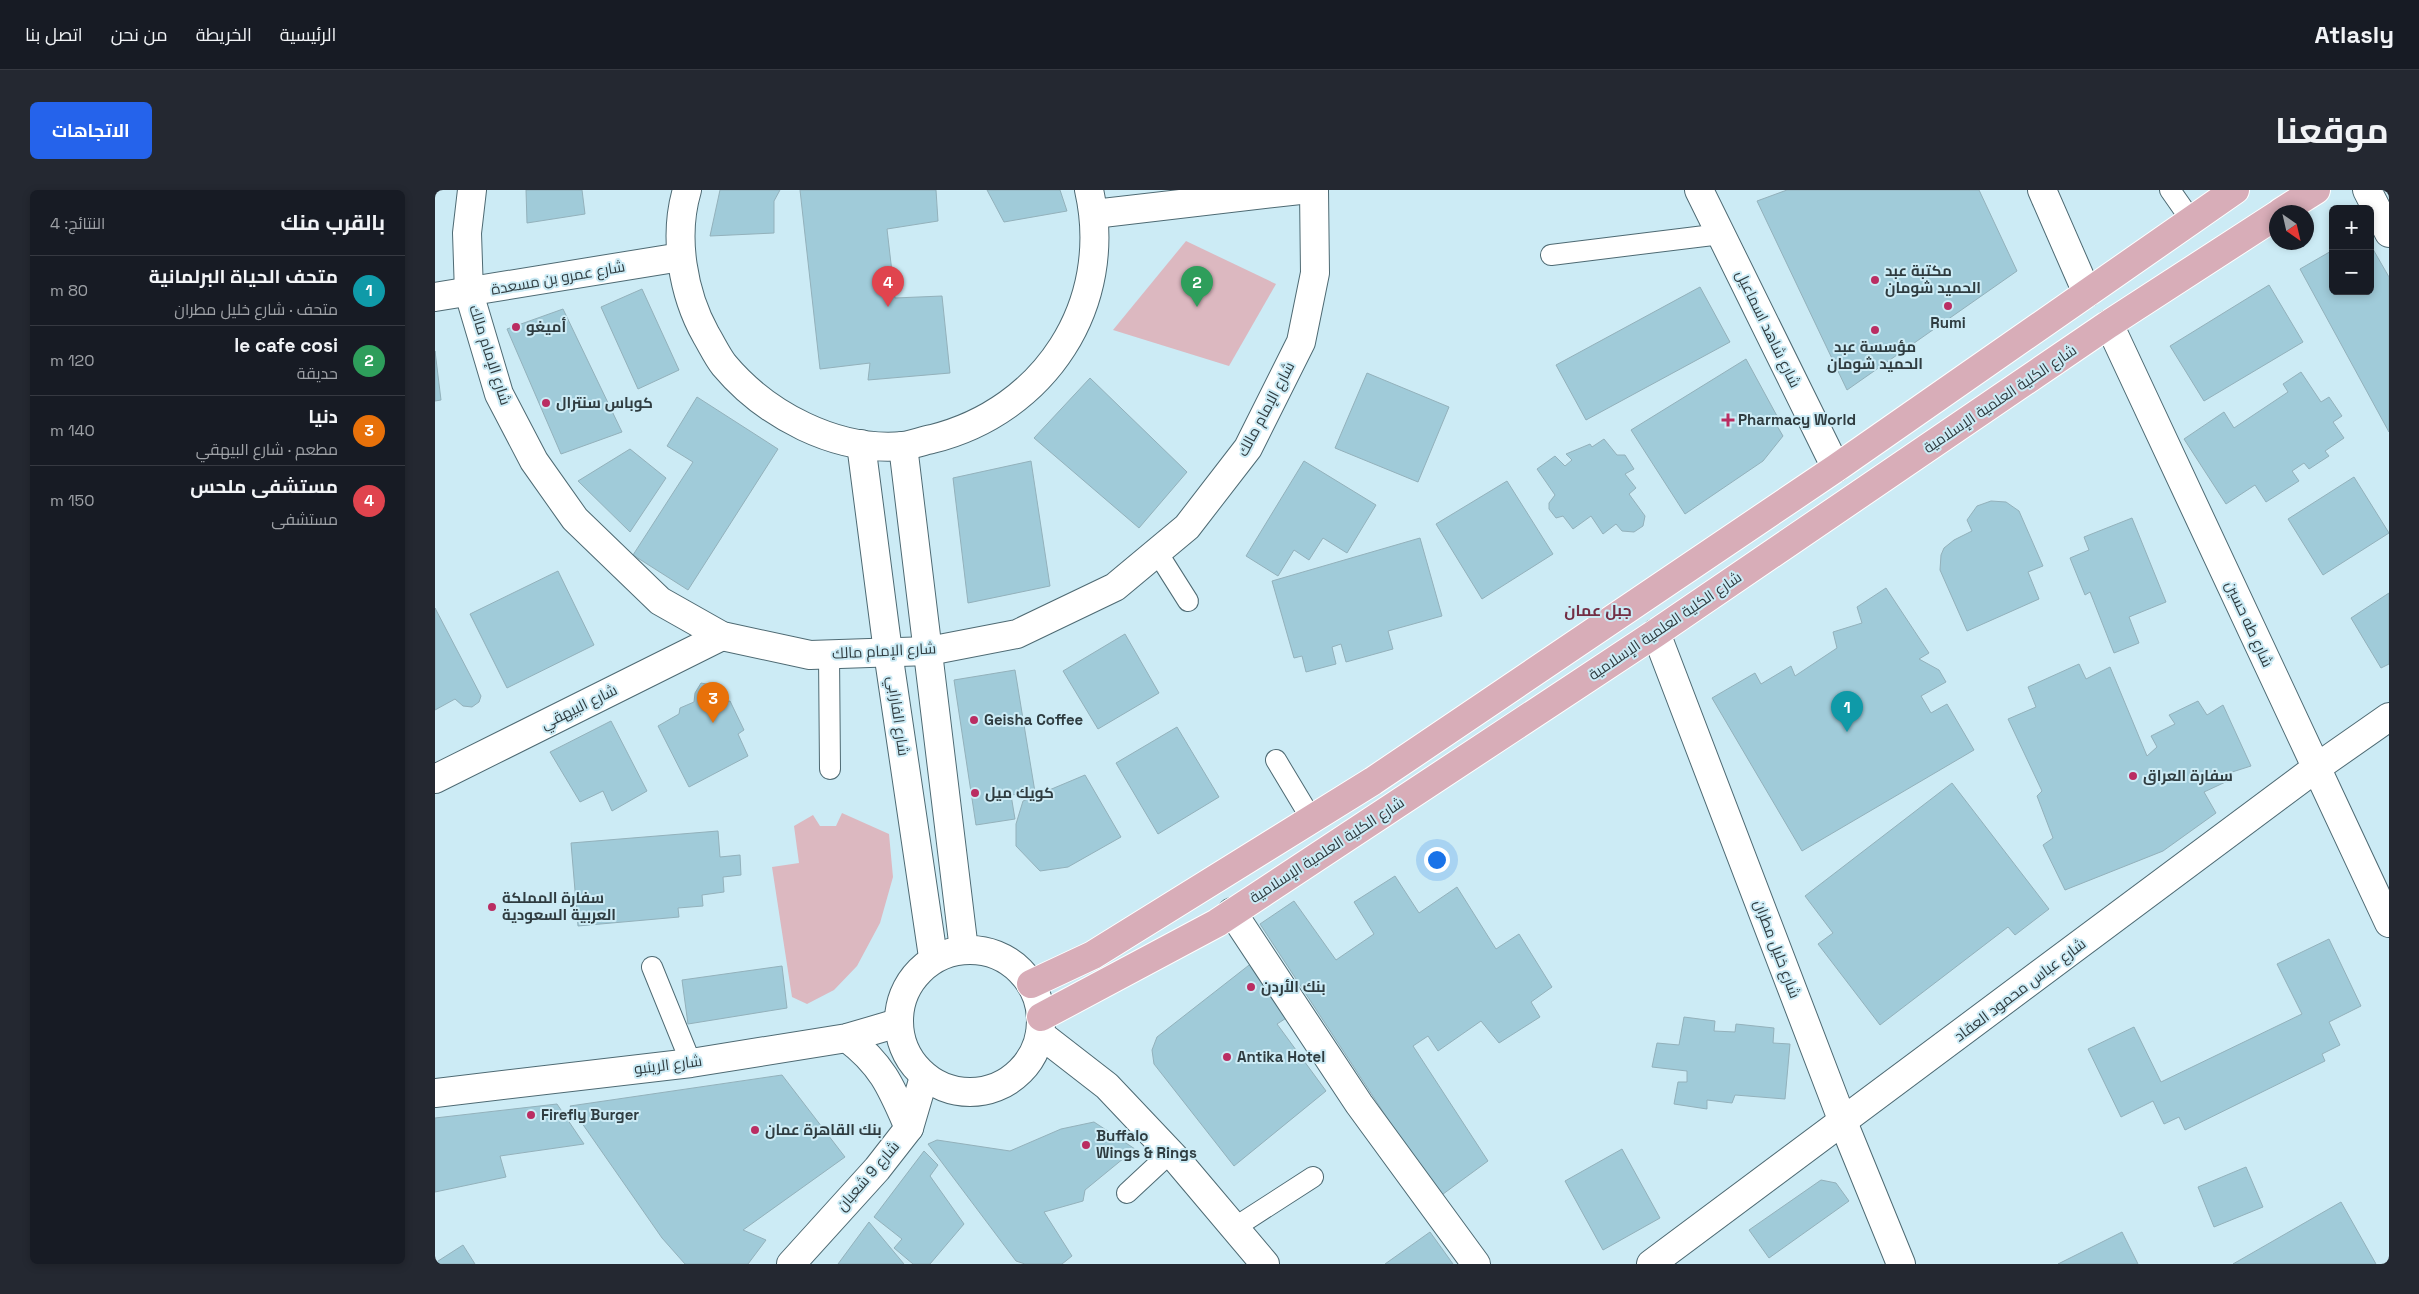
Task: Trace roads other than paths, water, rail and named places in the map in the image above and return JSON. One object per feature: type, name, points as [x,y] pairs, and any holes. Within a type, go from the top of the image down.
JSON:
[{"type":"main road","points":[[1031,984],[1093,955],[1373,781],[1836,468],[2235,190]]},
{"type":"main road","points":[[2292,205],[2316,190]]},
{"type":"main road","name":"شارع الكلية العلمية الإسلامية","points":[[1040,1025],[1232,912],[1656,633],[2109,324],[2269,220]]},
{"type":"street","name":"شارع الإمام مالك","points":[[472,190],[467,233],[469,293],[499,394],[534,461],[575,519],[660,600],[722,636],[810,655],[929,651],[1017,634],[1115,587],[1187,527],[1248,448],[1301,342],[1315,274],[1314,190]]},
{"type":"street","points":[[687,190],[683,204],[681,257],[694,314],[723,364],[764,404],[815,432],[861,444],[903,446],[956,433],[998,413],[1034,384],[1063,347],[1084,306],[1094,260],[1092,202],[1300,190]]},
{"type":"street","name":"شارع شاهد اسماعيل","points":[[1699,190],[1836,468]]},
{"type":"street","points":[[2042,190],[2087,292]]},
{"type":"street","points":[[2367,190],[2389,233]]},
{"type":"street","name":"شارع عمرو بن مسعدة","points":[[435,297],[469,293],[681,257]]},
{"type":"street","name":"شارع طه حسين","points":[[2109,324],[2316,768],[2387,911]]},
{"type":"street","name":"شارع الفارابي","points":[[861,444],[933,957]]},
{"type":"street","points":[[903,446],[964,950]]},
{"type":"street","name":"شارع خليل مطران","points":[[1656,633],[1843,1122],[1901,1264]]},
{"type":"street","name":"شارع البيهقي","points":[[435,779],[722,636]]},
{"type":"street","name":"شارع عباس محمود العقاد","points":[[1651,1264],[2316,768],[2389,717]]},
{"type":"street","points":[[1232,912],[1359,1104],[1476,1264]]},
{"type":"street","points":[[964,950],[978,950],[1005,960],[1019,970],[1031,984],[1038,1000],[1040,1025],[1033,1054],[1021,1071],[1004,1084],[984,1091],[963,1093],[942,1087],[924,1076],[909,1061],[901,1042],[898,1023],[901,1002],[910,982],[933,957],[964,950]]},
{"type":"street","name":"شارع الرينبو","points":[[435,1093],[691,1063],[847,1038],[898,1023]]},
{"type":"street","points":[[1040,1025],[1107,1086],[1170,1153],[1265,1264]]},
{"type":"street","points":[[847,1038],[866,1052],[888,1082],[909,1128]]},
{"type":"street","name":"شارع 9 شعبان","points":[[791,1264],[877,1169],[909,1128],[924,1076]]},
{"type":"lane","points":[[2170,190],[2191,220]]},
{"type":"lane","points":[[1551,255],[1721,234]]},
{"type":"lane","points":[[1157,552],[1187,601]]},
{"type":"lane","points":[[829,655],[830,769]]},
{"type":"lane","points":[[1277,760],[1311,820]]},
{"type":"lane","points":[[652,967],[691,1063]]},
{"type":"lane","points":[[1127,1193],[1170,1153]]},
{"type":"lane","points":[[1234,1228],[1313,1176]]},
{"type":"place","name":"مكتبة عبد الحميد شومان","points":[[1875,280]]},
{"type":"place","name":"Rumi","points":[[1948,306]]},
{"type":"place","name":"مستشفى ملحس","points":[[888,307]]},
{"type":"place","name":"le cafe cosi","points":[[1197,307]]},
{"type":"place","name":"أميغو","points":[[516,327]]},
{"type":"place","name":"مؤسسة عبد الحميد شومان","points":[[1875,330]]},
{"type":"place","name":"كوباس سنترال","points":[[546,403]]},
{"type":"place","name":"Pharmacy World","points":[[1728,420]]},
{"type":"place","name":"Geisha Coffee","points":[[974,720]]},
{"type":"place","name":"دنيا","points":[[713,723]]},
{"type":"place","name":"متحف الحياة البرلمانية","points":[[1847,732]]},
{"type":"place","name":"سفارة العراق","points":[[2133,776]]},
{"type":"place","name":"كويك ميل","points":[[975,793]]},
{"type":"place","name":"سفارة المملكة العربية السعودية","points":[[492,907]]},
{"type":"place","name":"بنك الأردن","points":[[1251,987]]},
{"type":"place","name":"Antika Hotel","points":[[1227,1057]]},
{"type":"place","name":"Firefly Burger","points":[[531,1115]]},
{"type":"place","name":"بنك القاهرة عمان","points":[[755,1130]]},
{"type":"place","name":"Buffalo Wings & Rings","points":[[1086,1145]]},
{"type":"district","name":"جبل عمان","points":[[1598,610]]}]
